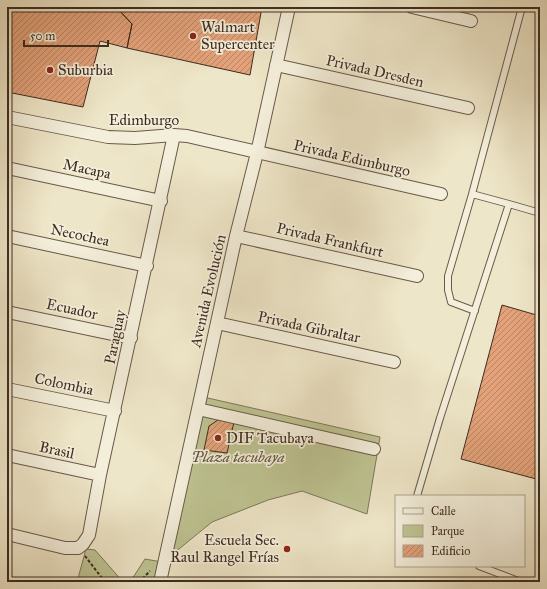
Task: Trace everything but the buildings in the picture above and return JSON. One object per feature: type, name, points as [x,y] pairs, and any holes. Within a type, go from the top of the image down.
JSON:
[{"type":"street","name":"Avenida Evolución","points":[[160,582],[236,236],[289,7]]},
{"type":"street","points":[[412,7],[471,21]]},
{"type":"street","name":"Privada Dresden","points":[[276,65],[468,108]]},
{"type":"street","name":"Edimburgo","points":[[7,118],[108,137],[135,138],[174,135],[194,138],[256,153]]},
{"type":"street","name":"Paraguay","points":[[81,546],[89,535],[100,475],[147,266],[174,135]]},
{"type":"street","name":"Privada Edimburgo","points":[[256,153],[441,194]]},
{"type":"street","name":"Macapa","points":[[7,168],[160,201]]},
{"type":"street","name":"Necochea","points":[[7,236],[147,266]]},
{"type":"street","name":"Privada Frankfurt","points":[[236,236],[417,276]]},
{"type":"street","name":"Ecuador","points":[[7,312],[131,338]]},
{"type":"street","name":"Privada Gibraltar","points":[[217,323],[394,362]]},
{"type":"street","name":"Colombia","points":[[7,389],[115,411]]},
{"type":"street","points":[[198,409],[374,449]]},
{"type":"street","name":"Brasil","points":[[7,455],[100,475]]},
{"type":"street","points":[[7,534],[65,548],[81,546]]},
{"type":"lane","points":[[475,311],[451,302],[448,290],[448,276],[472,194],[522,7]]},
{"type":"lane","points":[[472,194],[540,213]]},
{"type":"lane","points":[[417,495],[440,418],[509,204]]},
{"type":"lane","points":[[482,567],[521,582]]},
{"type":"path","points":[[81,546],[105,582]]},
{"type":"green space","name":"Plaza tacubaya","points":[[199,396],[380,437],[367,514],[302,491],[268,500],[212,522],[163,562],[158,582],[130,582],[145,559],[162,562]]},
{"type":"green space","points":[[86,549],[95,550],[123,582],[77,582]]},
{"type":"place","name":"Walmart Supercenter","points":[[193,36]]},
{"type":"place","name":"Suburbia","points":[[50,70]]},
{"type":"place","name":"DIF Tacubaya","points":[[218,438]]},
{"type":"place","name":"Escuela Sec. Raul Rangel Frías","points":[[287,549]]}]
